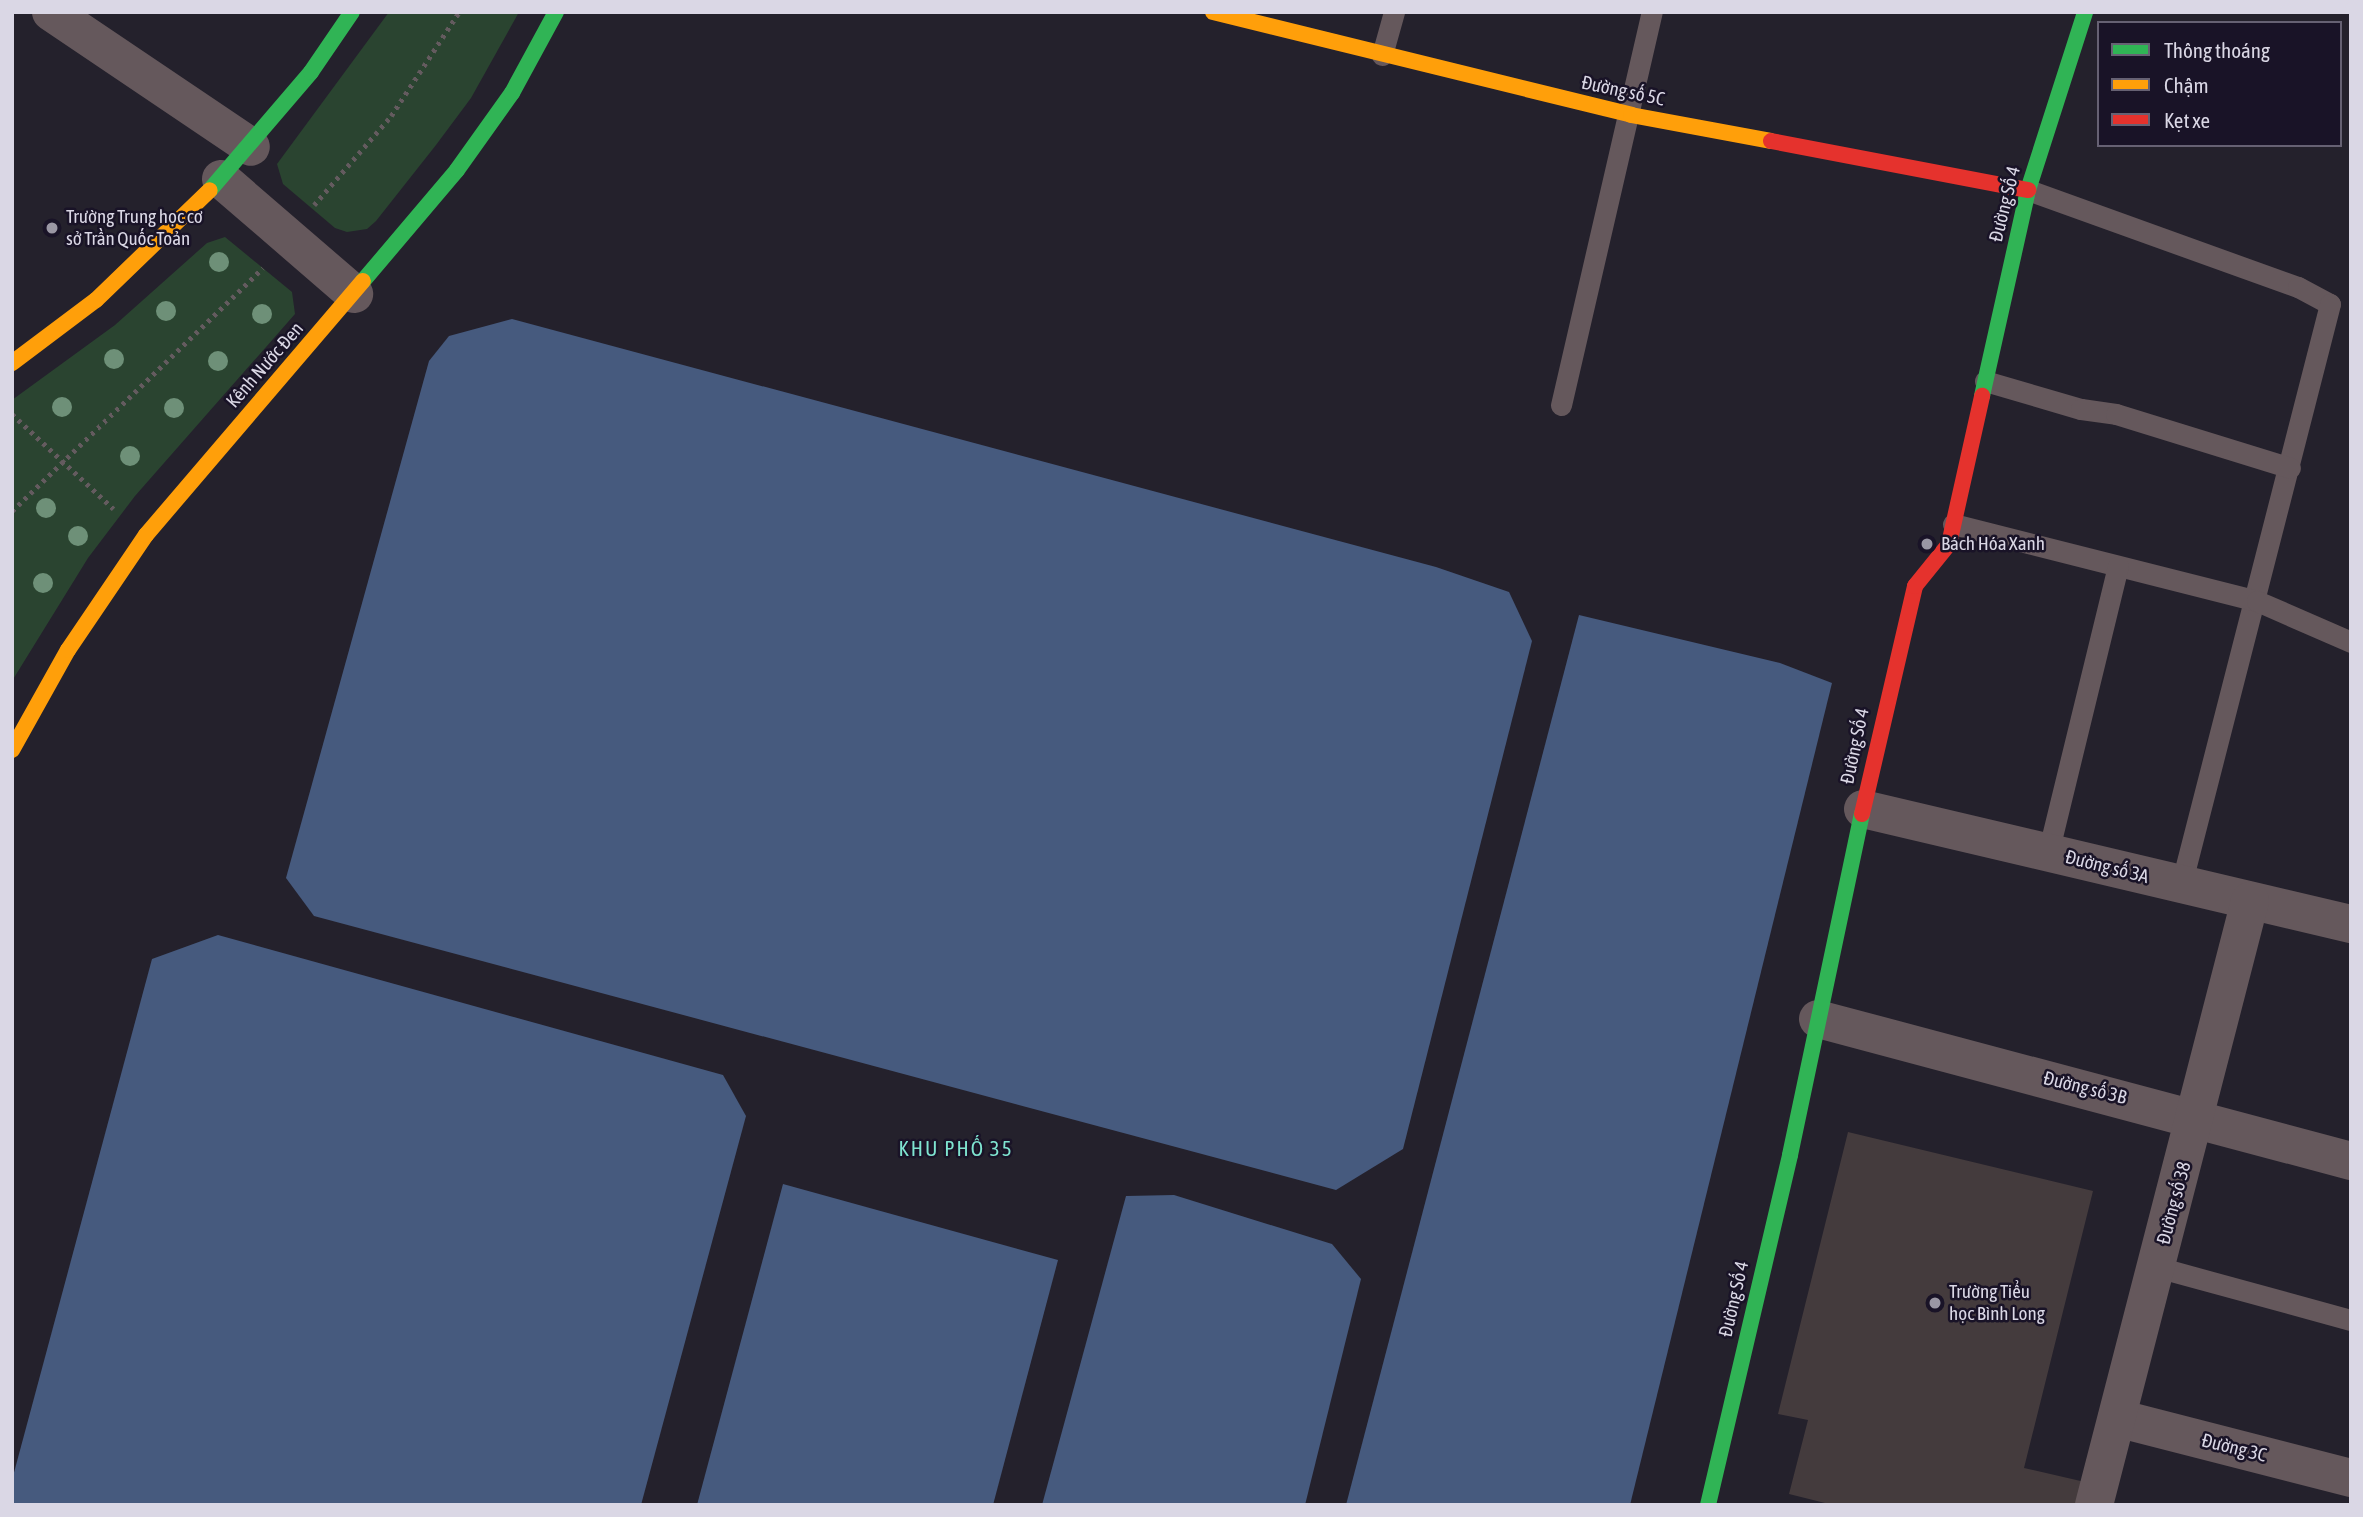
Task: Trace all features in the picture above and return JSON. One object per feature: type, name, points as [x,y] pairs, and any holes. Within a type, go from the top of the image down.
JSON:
[{"type":"street","points":[[51,12],[251,146]]},
{"type":"street","points":[[12,363],[96,300],[221,179],[311,72],[352,12]]},
{"type":"street","name":"Kênh Nước Đen","points":[[12,750],[68,650],[146,535],[354,294],[486,132],[556,12]]},
{"type":"street","name":"Đường số 5C","points":[[1213,12],[1631,115],[2028,190]]},
{"type":"street","name":"Đường Số 4","points":[[1714,1503],[1863,809],[1915,586],[1950,544],[2028,190],[2085,12]]},
{"type":"street","points":[[221,179],[354,294]]},
{"type":"street","name":"Đường số 3A","points":[[1863,809],[2351,924]]},
{"type":"street","name":"Đường số 38","points":[[2094,1505],[2250,901]]},
{"type":"street","name":"Đường số 3B","points":[[1818,1020],[2196,1117],[2351,1161]]},
{"type":"street","name":"Đường 3C","points":[[2117,1418],[2351,1478]]},
{"type":"lane","points":[[1382,55],[1394,12]]},
{"type":"lane","points":[[1561,405],[1631,115],[1652,12]]},
{"type":"lane","points":[[2028,190],[2298,287],[2330,304],[2257,601],[2181,885]]},
{"type":"lane","points":[[1985,381],[2081,410],[2116,414],[2290,468]]},
{"type":"lane","points":[[1953,524],[2257,601],[2351,642]]},
{"type":"lane","points":[[2048,853],[2118,566]]},
{"type":"lane","points":[[2157,1267],[2351,1320]]},
{"type":"path","points":[[307,213],[391,116],[459,12]]},
{"type":"path","points":[[12,510],[270,262]]},
{"type":"path","points":[[12,414],[116,511]]},
{"type":"green space","points":[[389,12],[519,12],[471,98],[436,145],[376,221],[367,229],[347,232],[335,228],[283,184],[277,164]]},
{"type":"green space","points":[[225,237],[292,292],[295,314],[135,496],[88,558],[12,681],[12,400],[115,325],[207,243]]},
{"type":"water","points":[[512,319],[1436,567],[1509,592],[1532,641],[1403,1149],[1336,1190],[314,916],[286,878],[429,361],[449,336]]},
{"type":"water","points":[[1579,615],[1780,663],[1832,683],[1630,1505],[1346,1505]]},
{"type":"water","points":[[218,935],[723,1075],[746,1116],[641,1505],[12,1505],[12,1480],[152,959]]},
{"type":"water","points":[[783,1184],[1058,1260],[993,1505],[697,1505]]},
{"type":"water","points":[[1174,1195],[1332,1244],[1361,1279],[1305,1505],[1042,1505],[1126,1196]]},
{"type":"building","name":"Trường Tiểu học Bình Long","points":[[1848,1132],[2093,1191],[2024,1468],[2085,1482],[2079,1505],[1833,1505],[1789,1494],[1808,1420],[1778,1414]]},
{"type":"traffic: fast","points":[[210,190],[311,72],[352,12]]},
{"type":"traffic: fast","points":[[363,281],[457,170],[512,93],[556,12]]},
{"type":"traffic: fast","points":[[1982,396],[2028,190],[2085,12]]},
{"type":"traffic: fast","points":[[1708,1505],[1790,1155],[1862,814]]},
{"type":"traffic: slow","points":[[1213,12],[1631,115],[1771,141]]},
{"type":"traffic: slow","points":[[12,363],[96,300],[210,190]]},
{"type":"traffic: slow","points":[[12,750],[68,650],[146,535],[363,281]]},
{"type":"traffic: jam","points":[[1771,141],[2028,190]]},
{"type":"traffic: jam","points":[[1862,814],[1915,586],[1949,544],[1982,396]]},
{"type":"place","name":"Trường Trung học cơ sở Trần Quốc Toản","points":[[52,228]]},
{"type":"place","name":"Bách Hóa Xanh","points":[[1927,544]]},
{"type":"place","name":"Trường Tiểu học Bình Long","points":[[1935,1303]]},
{"type":"district","name":"KHU PHỐ 35","points":[[956,1148]]}]
